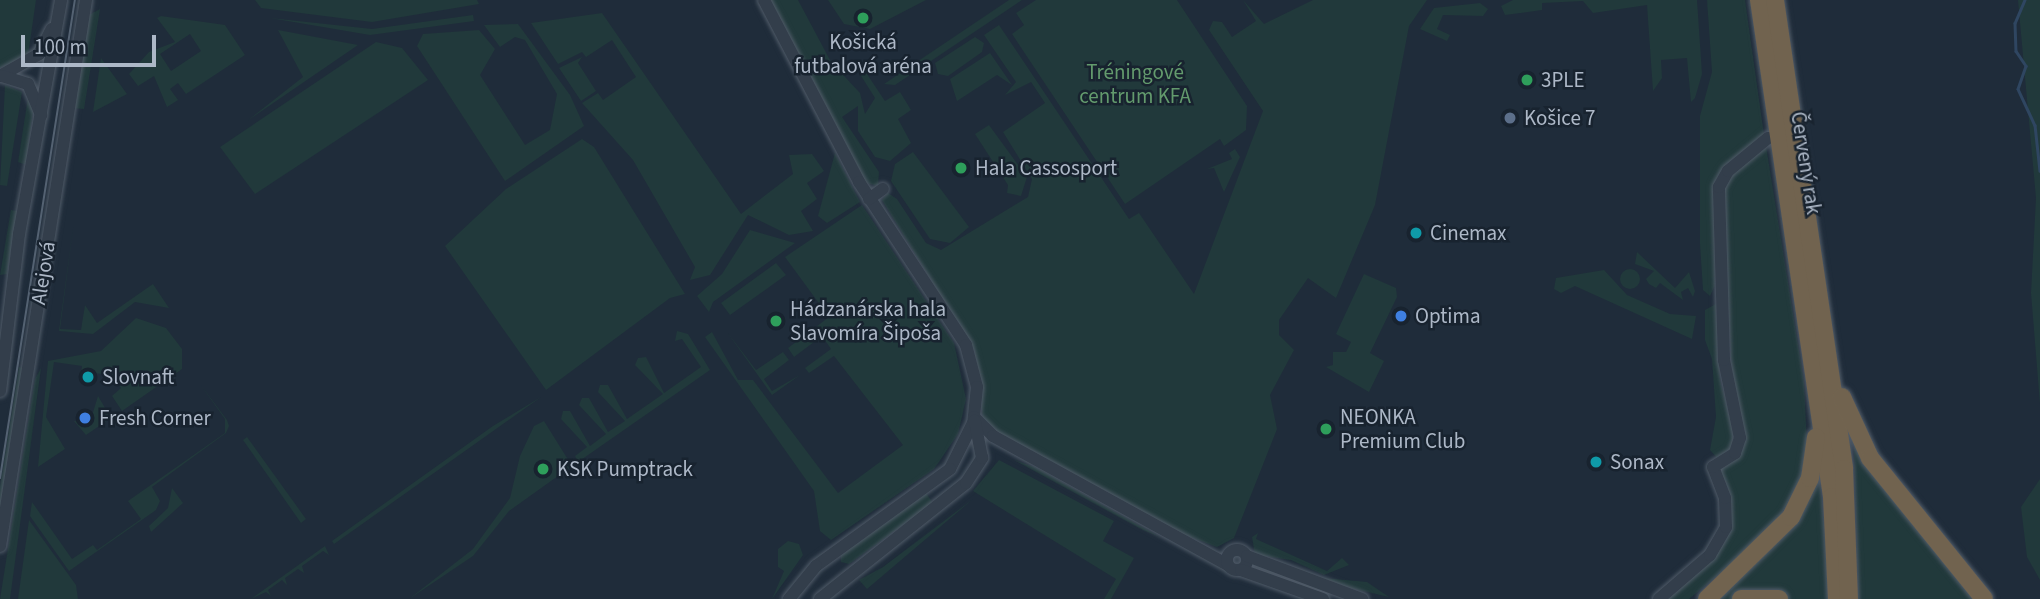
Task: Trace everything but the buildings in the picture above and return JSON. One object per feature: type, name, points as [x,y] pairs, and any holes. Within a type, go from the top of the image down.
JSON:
[{"type":"highway","name":"Červený rak","points":[[1759,0],[1776,117],[1817,330]]},
{"type":"highway","name":"Červený rak","points":[[1775,0],[1817,330]]},
{"type":"highway","points":[[1768,138],[1776,117]]},
{"type":"highway","points":[[1707,599],[1785,525],[1810,478],[1816,440],[1817,330]]},
{"type":"highway","points":[[1817,330],[1837,599]]},
{"type":"highway","points":[[1817,330],[1845,478],[1849,599]]},
{"type":"highway","points":[[1817,330],[1864,449],[1984,599]]},
{"type":"highway","points":[[1741,599],[1779,599]]},
{"type":"street","name":"Alejová","points":[[0,391],[9,298],[42,123],[61,0]]},
{"type":"street","name":"Alejová","points":[[0,546],[86,0]]},
{"type":"street","points":[[764,0],[869,199],[966,345],[975,374],[974,417],[982,458]]},
{"type":"street","points":[[1,76],[39,54],[59,14]]},
{"type":"street","points":[[1,76],[28,84],[42,123]]},
{"type":"street","points":[[1658,599],[1723,537],[1727,508],[1713,467],[1735,453],[1740,438],[1724,360],[1718,187],[1728,171],[1768,138]]},
{"type":"street","points":[[869,199],[883,189]]},
{"type":"street","points":[[974,417],[993,436],[1023,454],[1200,549],[1323,599]]},
{"type":"street","points":[[789,599],[816,566],[950,469],[964,446],[974,417]]},
{"type":"street","points":[[964,446],[979,436],[993,436]]},
{"type":"street","points":[[820,599],[840,577],[961,488],[982,458],[995,451],[1023,454]]},
{"type":"street","points":[[1233,562],[1247,556],[1362,599]]},
{"type":"green space","points":[[0,0],[36,0],[28,55],[0,68]]},
{"type":"green space","points":[[255,0],[477,0],[479,4],[372,22],[261,8]]},
{"type":"green space","points":[[770,0],[798,0],[831,62],[860,93],[865,114],[875,98],[858,71],[863,68],[885,101],[900,92],[911,110],[898,119],[911,143],[890,161],[875,157],[858,131],[858,106],[842,117],[879,172],[878,186],[866,183]]},
{"type":"green space","name":"Košická futbalová aréna","points":[[828,0],[926,0],[870,29],[844,24]]},
{"type":"green space","points":[[1009,0],[1022,0],[895,85],[884,84]]},
{"type":"green space","name":"Tréningové centrum KFA","points":[[1036,0],[1177,0],[1247,106],[1246,130],[1224,146],[1220,139],[1125,204],[1012,34],[1024,25],[1016,13]]},
{"type":"green space","points":[[1243,0],[1264,24],[1313,0],[1427,0],[1409,26],[1375,205],[1336,298],[1308,278],[1279,320],[1279,335],[1294,350],[1270,395],[1277,429],[1234,538],[1217,547],[1161,526],[984,426],[974,350],[882,200],[888,193],[897,199],[926,243],[941,250],[1028,197],[1032,179],[1003,132],[1045,103],[1031,82],[1005,95],[1016,82],[984,35],[999,25],[1129,219],[1139,213],[1194,294],[1263,111],[1209,30],[1213,21],[1222,22],[1232,37],[1256,21]]},
{"type":"green space","points":[[1513,0],[1697,0],[1702,74],[1695,98],[1691,102],[1687,58],[1661,60],[1662,78],[1653,91],[1647,5],[1593,13],[1583,1],[1542,3],[1542,10],[1505,15],[1501,6]]},
{"type":"green space","points":[[1707,0],[1745,0],[1764,135],[1714,191],[1715,285],[1710,296],[1703,290],[1700,244],[1700,116],[1712,72]]},
{"type":"green space","points":[[2018,0],[2040,0],[2040,404],[2031,293],[2036,198]]},
{"type":"green space","points":[[1480,3],[1488,9],[1483,16],[1443,15],[1437,29],[1450,35],[1447,41],[1420,29],[1434,8]]},
{"type":"green space","points":[[100,9],[84,109],[73,108],[89,15]]},
{"type":"green space","points":[[602,13],[741,214],[793,174],[789,155],[812,154],[824,171],[807,183],[817,199],[801,211],[813,231],[789,235],[748,215],[710,275],[690,280],[695,267],[633,160],[582,103],[598,93],[603,100],[636,77],[612,40],[586,57],[582,52],[558,64],[531,23]]},
{"type":"green space","points":[[473,15],[474,21],[370,35],[270,18],[372,29]]},
{"type":"green space","points":[[161,16],[225,25],[245,55],[186,94],[178,83],[170,89],[178,100],[167,107],[154,76],[138,86],[129,74],[149,52],[175,42],[157,18]],"holes":[[[190,34],[201,51],[171,71],[160,54]]]},
{"type":"green space","points":[[518,24],[570,95],[584,126],[505,181],[417,46],[423,34],[479,30],[495,49],[480,75],[525,145],[550,130],[557,94],[525,40],[515,37],[500,47],[484,25]]},
{"type":"green space","points":[[278,30],[358,45],[247,121],[303,77]]},
{"type":"green space","points":[[975,37],[984,43],[982,52],[948,76],[938,74],[935,63]]},
{"type":"green space","points":[[376,42],[402,48],[428,80],[255,194],[220,147]]},
{"type":"green space","points":[[990,53],[1012,85],[997,75],[957,101],[950,79]]},
{"type":"green space","points":[[582,57],[578,63],[596,91],[581,101],[559,68]]},
{"type":"green space","points":[[101,58],[127,94],[93,112]]},
{"type":"green space","points":[[5,85],[22,92],[7,186],[0,185]]},
{"type":"green space","points":[[29,91],[33,111],[26,165],[18,162]]},
{"type":"green space","points":[[989,125],[1027,177],[1021,196],[1007,193],[1008,185],[975,134]]},
{"type":"green space","points":[[582,139],[594,147],[685,294],[670,298],[546,390],[445,246],[506,189]]},
{"type":"green space","points":[[1766,146],[1804,382],[1807,446],[1801,478],[1779,519],[1735,561],[1689,599],[1668,599],[1716,557],[1731,526],[1730,493],[1720,470],[1736,459],[1723,194],[1730,174]]},
{"type":"green space","points":[[1235,149],[1240,157],[1224,192],[1214,168],[1207,169],[1232,159],[1229,153]]},
{"type":"green space","points":[[913,152],[969,227],[950,243],[930,239],[891,181],[895,164]]},
{"type":"green space","points":[[835,153],[860,202],[827,223],[818,216]]},
{"type":"green space","points":[[862,205],[954,343],[966,399],[958,434],[934,469],[831,540],[820,531],[814,491],[705,337],[712,332],[738,380],[753,380],[838,493],[903,445],[834,356],[809,373],[805,368],[831,349],[822,336],[794,357],[788,348],[829,317],[785,257]]},
{"type":"green space","points":[[11,210],[17,211],[7,274],[0,275]]},
{"type":"green space","points":[[74,221],[60,329],[81,330],[85,305],[97,323],[153,284],[169,308],[135,302],[93,334],[59,331]]},
{"type":"green space","points":[[750,230],[795,243],[713,302],[709,312],[697,296],[722,274]]},
{"type":"green space","points":[[1637,252],[1675,288],[1689,272],[1695,291],[1693,297],[1688,288],[1681,292],[1683,300],[1660,283],[1656,288],[1649,284],[1646,279],[1654,271],[1635,264]]},
{"type":"green space","points":[[776,263],[786,275],[730,315],[721,303]]},
{"type":"green space","points":[[1630,269],[1637,272],[1640,279],[1637,286],[1630,289],[1623,286],[1620,279],[1623,272]]},
{"type":"green space","points":[[1604,270],[1627,295],[1670,314],[1696,316],[1692,339],[1575,286],[1561,293],[1554,289],[1556,278]]},
{"type":"green space","points":[[1364,274],[1396,288],[1397,297],[1370,353],[1384,361],[1369,392],[1326,367],[1333,365],[1333,352],[1346,352],[1351,342],[1336,334]]},
{"type":"green space","points":[[1716,304],[1720,380],[1734,433],[1733,449],[1718,459],[1710,450],[1716,417],[1712,359],[1705,340],[1705,310]]},
{"type":"green space","points":[[136,318],[166,328],[182,349],[182,369],[122,411],[112,396],[121,388],[111,374],[81,373],[82,366],[54,362],[46,417],[65,449],[38,467],[48,361],[101,351]]},
{"type":"green space","points":[[677,331],[688,334],[710,370],[578,462],[575,456],[587,447],[561,419],[563,411],[570,411],[590,446],[606,434],[579,405],[582,398],[589,398],[608,432],[625,421],[598,392],[600,385],[608,385],[627,419],[663,394],[635,365],[638,358],[646,357],[664,393],[701,367],[682,339],[675,341]]},
{"type":"green space","points":[[727,332],[756,370],[783,352],[789,360],[764,379],[772,391],[800,375],[772,395]]},
{"type":"green space","points":[[19,367],[22,368],[0,508],[0,486]]},
{"type":"green space","points":[[41,368],[10,599],[0,599],[35,379]]},
{"type":"green space","points":[[200,384],[227,420],[229,426],[226,433],[152,487],[160,501],[156,510],[69,571],[30,516],[32,502],[72,559],[93,545],[97,550],[141,519],[128,501],[225,433],[225,419]]},
{"type":"green space","points":[[98,396],[111,418],[86,435],[74,421],[90,422]]},
{"type":"green space","points":[[541,397],[334,544],[332,541],[493,426]]},
{"type":"green space","name":"KSK Pumptrack","points":[[544,421],[572,466],[509,511],[473,556],[409,599],[473,549],[510,498],[520,456],[534,426]]},
{"type":"green space","points":[[247,437],[306,519],[301,523],[243,440]]},
{"type":"green space","points":[[1854,443],[1977,599],[1858,599]]},
{"type":"green space","points":[[999,460],[1114,521],[1103,541],[1134,558],[1111,599],[1104,599],[1116,579],[973,491]]},
{"type":"green space","points":[[1014,460],[1035,467],[1160,537],[1143,530]]},
{"type":"green space","points":[[1819,473],[1831,599],[1714,599],[1795,521]]},
{"type":"green space","points":[[2040,479],[2040,580],[2027,557],[2021,507]]},
{"type":"green space","points":[[172,488],[183,503],[151,532],[149,526],[168,508]]},
{"type":"green space","points":[[926,493],[933,503],[849,564],[841,562],[841,555]]},
{"type":"green space","points":[[973,499],[867,589],[859,580],[883,567]]},
{"type":"green space","points":[[29,520],[76,585],[78,599],[18,599]]},
{"type":"green space","points":[[1258,533],[1256,539],[1327,571],[1342,558],[1349,565],[1324,575],[1291,560],[1255,555],[1252,537]]},
{"type":"green space","points":[[788,541],[799,544],[803,555],[772,599],[784,571],[778,567],[778,549]]},
{"type":"green space","points":[[325,546],[329,555],[323,551],[302,566],[304,573],[298,569],[285,578],[287,585],[282,580],[268,590],[271,596],[266,592],[251,599]]},
{"type":"green space","points":[[1324,578],[1367,582],[1389,597],[1346,587]]},
{"type":"waterway","points":[[2025,0],[2015,23],[2016,51],[2026,66],[2018,89],[2035,125],[2040,171]]},
{"type":"tram line","points":[[0,478],[75,0]]},
{"type":"place","name":"Košická futbalová aréna","points":[[863,18]]},
{"type":"place","name":"3PLE","points":[[1527,80]]},
{"type":"place","name":"Košice 7","points":[[1510,118]]},
{"type":"place","name":"Hala Cassosport","points":[[961,168]]},
{"type":"place","name":"Cinemax","points":[[1416,233]]},
{"type":"place","name":"Optima","points":[[1401,316]]},
{"type":"place","name":"Hádzanárska hala Slavomíra Šipoša","points":[[776,321]]},
{"type":"place","name":"Slovnaft","points":[[88,377]]},
{"type":"place","name":"Fresh Corner","points":[[85,418]]},
{"type":"place","name":"NEONKA Premium Club","points":[[1326,429]]},
{"type":"place","name":"Sonax","points":[[1596,462]]},
{"type":"place","name":"KSK Pumptrack","points":[[543,469]]}]
